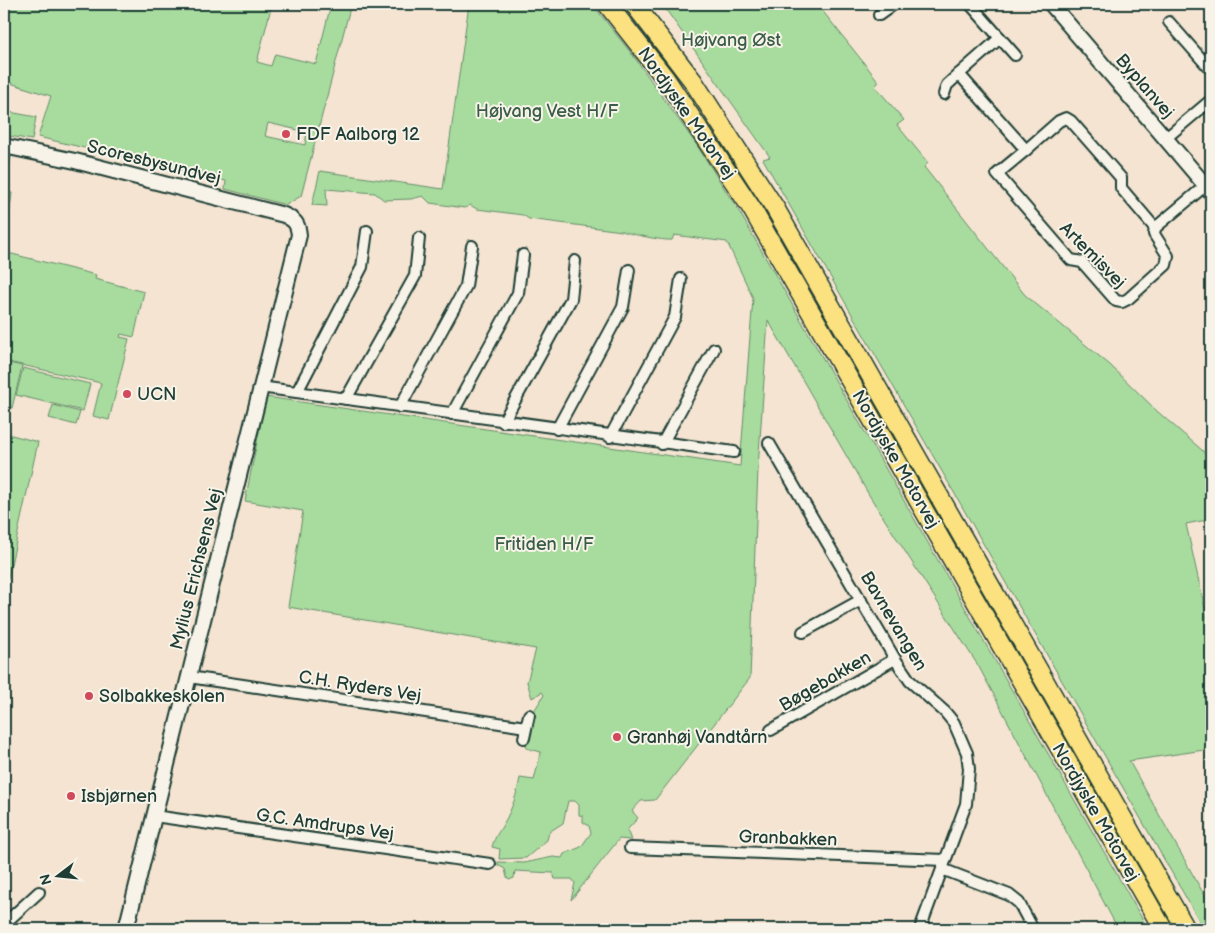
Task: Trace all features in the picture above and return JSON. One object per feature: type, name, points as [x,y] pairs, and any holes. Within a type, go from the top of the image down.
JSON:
[{"type":"highway","name":"Nordjyske Motorvej","points":[[608,4],[665,78],[752,209],[1163,929]]},
{"type":"highway","name":"Nordjyske Motorvej","points":[[634,4],[693,81],[775,208],[1186,929]]},
{"type":"street","points":[[970,4],[1015,55]]},
{"type":"street","name":"Byplanvej","points":[[1050,4],[1209,189]]},
{"type":"street","points":[[879,15],[889,5]]},
{"type":"street","points":[[1169,22],[1211,70]]},
{"type":"street","points":[[944,94],[947,85],[1000,38]]},
{"type":"street","points":[[959,74],[1026,150]]},
{"type":"street","points":[[1166,138],[1211,100]]},
{"type":"street","name":"Artemisvej","points":[[1066,118],[1071,121],[1120,178],[1121,188],[1155,228],[1154,234],[1156,239],[1168,256],[1166,265],[1128,299],[1122,302],[1116,301],[1082,262],[1071,260],[993,172],[1026,150],[1059,121],[1066,118]]},
{"type":"street","name":"Scoresbysundvej","points":[[4,146],[93,166],[293,219]]},
{"type":"street","points":[[1155,228],[1209,189]]},
{"type":"street","name":"Mylius Erichsens Vej","points":[[126,929],[299,235],[298,227],[293,219]]},
{"type":"street","points":[[297,392],[362,267],[367,231]]},
{"type":"street","points":[[346,399],[415,276],[419,238]]},
{"type":"street","points":[[400,407],[466,286],[472,246]]},
{"type":"street","points":[[452,414],[518,293],[523,255]]},
{"type":"street","points":[[503,422],[571,299],[574,261]]},
{"type":"street","points":[[557,429],[623,307],[629,270]]},
{"type":"street","points":[[610,437],[675,317],[681,278]]},
{"type":"street","points":[[662,444],[714,349]]},
{"type":"street","points":[[260,387],[610,437],[734,452]]},
{"type":"street","name":"Bavnevangen","points":[[769,443],[862,600],[895,660],[910,681],[945,712],[954,723],[967,753],[970,769],[966,804],[920,929]]},
{"type":"street","points":[[803,632],[862,600]]},
{"type":"street","name":"Bøgebakken","points":[[771,730],[895,660]]},
{"type":"street","name":"C.H. Ryders Vej","points":[[189,677],[525,732],[528,715]]},
{"type":"street","name":"G.C. Amdrups Vej","points":[[154,816],[490,864]]},
{"type":"street","name":"Granbakken","points":[[630,848],[944,864],[1009,895],[1019,903],[1033,929]]},
{"type":"street","points":[[4,924],[39,892]]},
{"type":"green space","points":[[4,4],[272,4],[257,62],[271,66],[275,54],[316,64],[331,4],[351,4],[301,196],[286,205],[225,189],[226,181],[38,137],[51,96],[4,81]],"holes":[[[268,123],[307,132],[305,145],[265,136]]]},
{"type":"green space","points":[[469,4],[592,4],[635,58],[698,147],[740,213],[1148,929],[1118,929],[979,667],[869,495],[768,320],[758,469],[750,678],[655,800],[641,801],[632,811],[638,818],[627,830],[631,840],[619,839],[571,900],[575,883],[572,879],[555,879],[553,873],[515,871],[514,878],[509,880],[505,869],[498,865],[498,862],[524,863],[553,857],[562,858],[564,854],[581,847],[591,833],[589,826],[583,822],[583,816],[579,815],[579,805],[575,801],[568,801],[563,823],[549,832],[547,840],[526,858],[499,859],[500,849],[492,847],[512,807],[520,778],[534,780],[541,752],[526,748],[534,711],[544,695],[542,692],[532,698],[527,682],[536,649],[288,607],[303,511],[245,501],[266,397],[740,466],[753,298],[727,242],[674,235],[672,240],[654,238],[622,231],[529,219],[523,215],[477,209],[470,205],[465,208],[430,203],[423,196],[411,199],[384,200],[375,193],[326,189],[327,206],[312,205],[320,171],[443,189]]},
{"type":"green space","name":"Højvang Øst","points":[[662,4],[817,4],[879,82],[875,86],[904,120],[897,125],[928,163],[924,167],[1025,295],[1110,365],[1158,412],[1203,451],[1211,465],[1211,519],[1186,524],[1211,636],[1211,697],[1207,698],[1211,702],[1211,749],[1129,761],[1211,907],[1211,929],[1204,929],[763,159],[770,157]]},
{"type":"green space","points":[[4,111],[36,117],[32,140],[4,135]]},
{"type":"green space","points":[[4,155],[11,156],[5,191],[12,193],[9,216],[4,222]]},
{"type":"green space","points":[[4,252],[96,275],[95,279],[144,292],[134,337],[121,334],[120,337],[129,339],[109,420],[93,416],[101,383],[4,361]]},
{"type":"green space","points":[[4,362],[22,366],[12,408],[4,406]]},
{"type":"green space","points":[[23,368],[90,384],[83,411],[16,395]]},
{"type":"green space","points":[[53,405],[80,412],[76,425],[49,418]]},
{"type":"green space","points":[[4,433],[38,442],[6,587],[4,586]]},
{"type":"place","name":"FDF Aalborg 12","points":[[286,134]]},
{"type":"place","name":"UCN","points":[[127,394]]},
{"type":"place","name":"Solbakkeskolen","points":[[89,696]]},
{"type":"place","name":"Granhøj Vandtårn","points":[[617,737]]},
{"type":"place","name":"Isbjørnen","points":[[71,796]]},
{"type":"park label","name":"Højvang Vest H/F","points":[[547,111]]},
{"type":"park label","name":"Fritiden H/F","points":[[544,544]]}]
